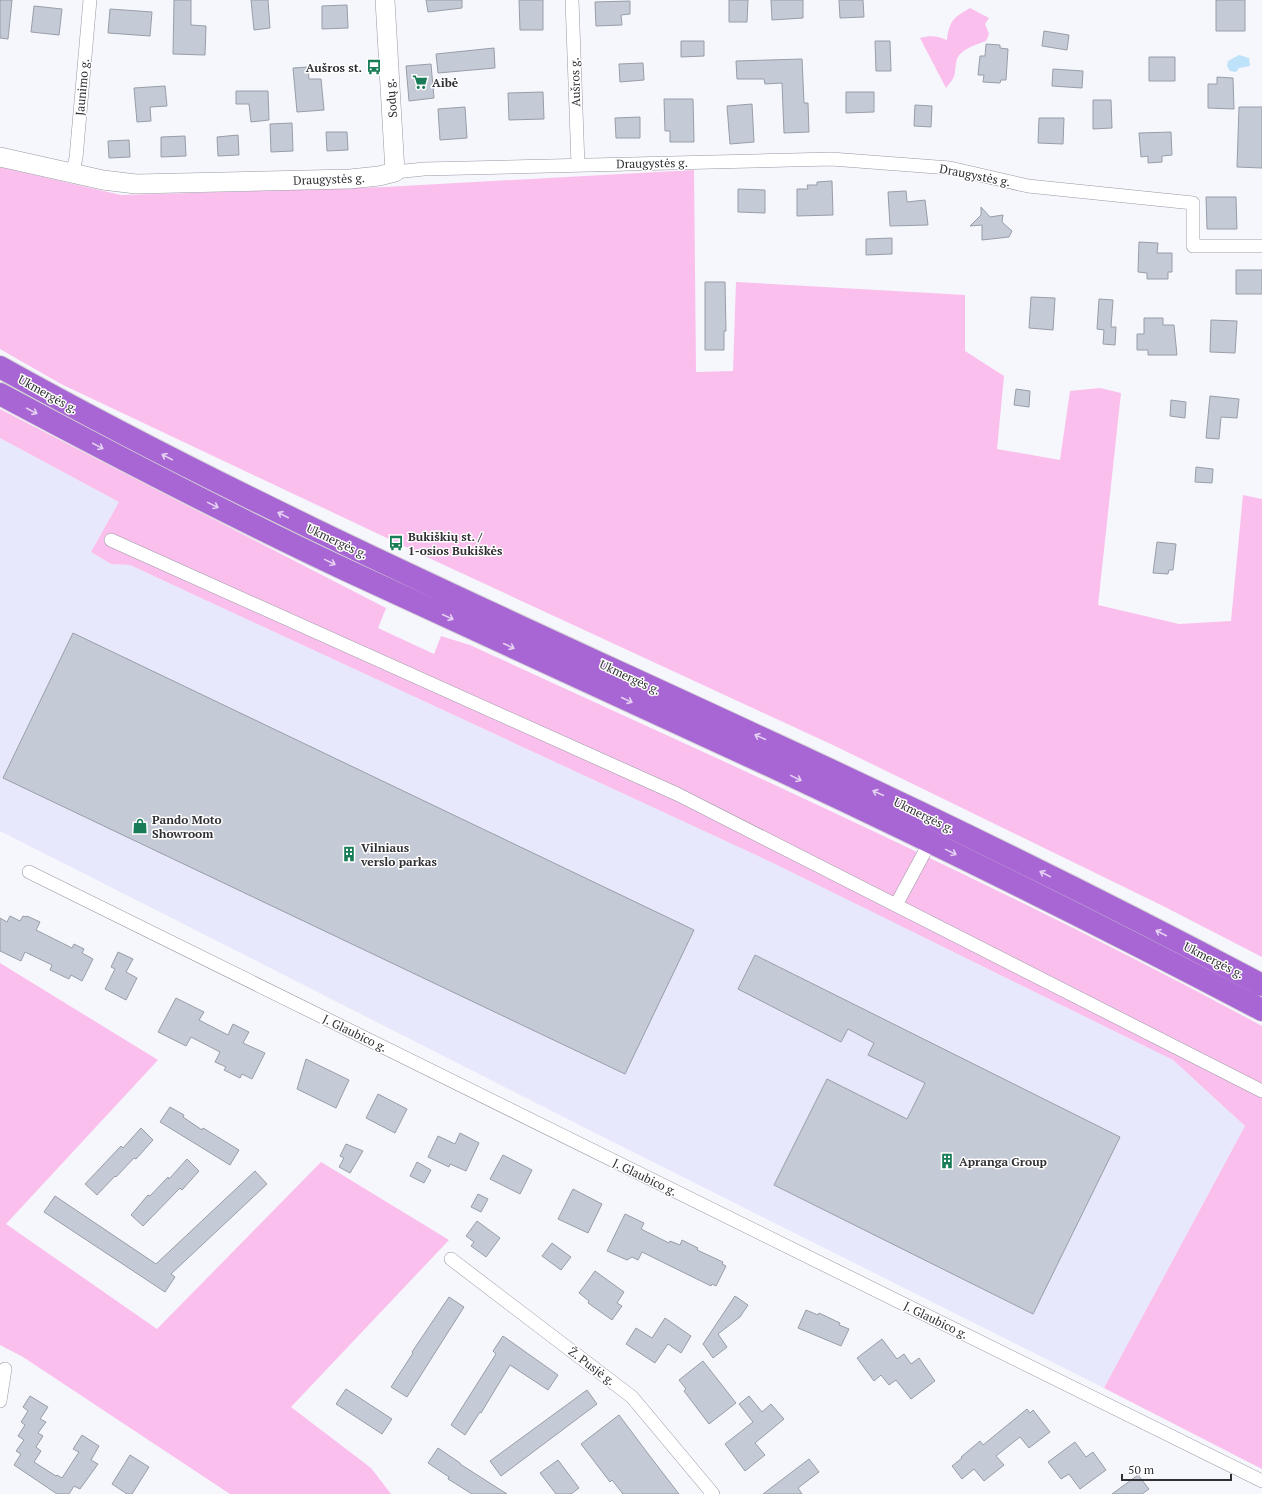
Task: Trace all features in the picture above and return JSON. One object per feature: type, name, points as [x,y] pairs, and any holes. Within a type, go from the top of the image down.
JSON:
[{"type":"highway","name":"Ukmergės g.","points":[[0,367],[184,466],[293,520],[892,799],[1047,875],[1262,985]]},
{"type":"highway","name":"Ukmergės g.","points":[[0,394],[174,486],[317,556],[790,775],[930,842],[1034,893],[1262,1010]]},
{"type":"street","name":"Jaunimo g.","points":[[72,174],[76,158],[90,0]]},
{"type":"street","name":"Sodų g.","points":[[385,0],[395,172]]},
{"type":"street","name":"Aušros g.","points":[[572,0],[578,165]]},
{"type":"street","name":"Draugystės g.","points":[[0,157],[72,174],[136,184],[350,179],[379,176],[395,172],[578,165],[831,159],[950,168],[1028,186],[1193,203],[1193,246],[1262,246]]},
{"type":"street","points":[[110,540],[677,794],[1262,1091]]},
{"type":"street","points":[[896,905],[930,842]]},
{"type":"street","name":"J. Glaubico g.","points":[[29,872],[1262,1481]]},
{"type":"street","name":"Ž. Pusjė g.","points":[[451,1259],[632,1397],[713,1494]]},
{"type":"street","points":[[0,1401],[5,1369]]},
{"type":"shaded area","points":[[970,8],[989,18],[985,24],[989,34],[986,41],[970,47],[959,55],[954,76],[946,88],[920,38],[934,36],[947,40],[949,28],[953,20]]},
{"type":"shaded area","points":[[0,167],[121,195],[385,187],[694,170],[696,372],[733,371],[736,282],[965,295],[965,351],[1004,376],[997,449],[1060,460],[1070,391],[1100,388],[1121,393],[1098,605],[1179,624],[1231,621],[1243,495],[1262,499],[1262,957],[1163,906],[835,746],[444,565],[61,384],[0,349]]},
{"type":"shaded area","points":[[0,409],[386,608],[378,628],[434,654],[441,636],[470,645],[869,829],[1067,925],[1262,1026],[1262,1469],[1104,1388],[1245,1126],[1173,1060],[773,863],[130,565],[111,564],[91,552],[119,502],[0,438]]},
{"type":"shaded area","points":[[0,438],[119,502],[91,552],[111,564],[130,565],[773,863],[1173,1060],[1245,1126],[1104,1388],[623,1147],[0,831]]},
{"type":"shaded area","points":[[0,963],[158,1060],[6,1224],[157,1329],[321,1162],[449,1240],[291,1407],[371,1468],[391,1494],[230,1494],[23,1357],[0,1345]]},
{"type":"water","points":[[1239,55],[1249,58],[1250,66],[1239,68],[1236,72],[1230,71],[1227,66],[1228,61]]},
{"type":"building","points":[[0,0],[12,0],[8,39],[0,38]]},
{"type":"building","points":[[174,0],[191,0],[191,25],[206,26],[205,55],[173,54]]},
{"type":"building","points":[[251,0],[268,0],[270,28],[254,30]]},
{"type":"building","points":[[426,0],[462,0],[462,8],[428,12]]},
{"type":"building","points":[[519,0],[543,0],[543,30],[520,30]]},
{"type":"building","points":[[729,0],[748,0],[747,22],[729,22]]},
{"type":"building","points":[[771,0],[803,0],[803,18],[772,20]]},
{"type":"building","points":[[839,0],[863,0],[864,17],[840,18]]},
{"type":"building","points":[[1216,0],[1245,0],[1245,31],[1216,31]]},
{"type":"building","points":[[630,1],[630,14],[621,15],[622,25],[596,26],[595,2]]},
{"type":"building","points":[[347,5],[348,28],[322,29],[322,6]]},
{"type":"building","points":[[34,6],[62,9],[59,35],[31,32]]},
{"type":"building","points":[[110,9],[152,12],[150,36],[108,33]]},
{"type":"building","points":[[1044,31],[1069,35],[1067,50],[1042,46]]},
{"type":"building","points":[[681,41],[704,41],[704,56],[681,57]]},
{"type":"building","points":[[875,41],[890,41],[891,71],[876,71]]},
{"type":"building","points":[[986,44],[1000,45],[1000,48],[1008,49],[1006,80],[1001,80],[1000,83],[983,82],[984,75],[978,75],[980,56],[985,56]]},
{"type":"building","points":[[494,48],[495,68],[438,73],[436,54]]},
{"type":"building","points":[[1149,57],[1175,57],[1175,81],[1149,81]]},
{"type":"building","points":[[802,59],[804,103],[808,103],[809,132],[784,133],[782,83],[765,84],[764,79],[737,79],[736,61]]},
{"type":"building","points":[[643,63],[644,80],[620,82],[619,64]]},
{"type":"building","name":"Aibė","points":[[431,64],[434,98],[409,101],[406,66]]},
{"type":"building","points":[[308,67],[309,79],[321,79],[324,110],[297,112],[293,68]]},
{"type":"building","points":[[1053,69],[1083,71],[1082,88],[1052,86]]},
{"type":"building","points":[[1217,77],[1233,78],[1234,109],[1208,108],[1208,84],[1217,84]]},
{"type":"building","points":[[165,86],[167,106],[150,107],[151,121],[137,122],[134,88]]},
{"type":"building","points":[[236,91],[268,91],[269,120],[251,122],[249,104],[236,104]]},
{"type":"building","points":[[543,92],[544,119],[509,120],[508,93]]},
{"type":"building","points":[[846,92],[874,92],[874,112],[846,113]]},
{"type":"building","points":[[664,99],[693,99],[694,142],[670,142],[670,131],[665,131]]},
{"type":"building","points":[[1093,100],[1111,100],[1112,128],[1093,129]]},
{"type":"building","points":[[752,104],[754,142],[730,144],[727,106]]},
{"type":"building","points":[[915,105],[932,106],[931,127],[914,126]]},
{"type":"building","points":[[465,107],[467,138],[440,140],[438,109]]},
{"type":"building","points":[[1239,107],[1262,107],[1262,168],[1237,167]]},
{"type":"building","points":[[640,117],[640,138],[616,138],[615,118]]},
{"type":"building","points":[[1039,118],[1064,118],[1063,144],[1038,143]]},
{"type":"building","points":[[292,123],[293,151],[271,152],[270,124]]},
{"type":"building","points":[[326,132],[347,132],[348,150],[327,151]]},
{"type":"building","points":[[1171,132],[1172,155],[1162,156],[1162,162],[1148,163],[1148,156],[1141,157],[1139,133]]},
{"type":"building","points":[[238,135],[239,155],[218,156],[217,137]]},
{"type":"building","points":[[185,136],[186,156],[161,157],[161,137]]},
{"type":"building","points":[[129,140],[130,157],[109,158],[108,141]]},
{"type":"building","points":[[832,181],[833,215],[797,216],[797,189],[808,189],[807,185],[817,185],[817,182]]},
{"type":"building","points":[[738,189],[765,190],[765,213],[738,212]]},
{"type":"building","points":[[906,191],[907,202],[925,200],[928,225],[890,226],[888,192]]},
{"type":"building","points":[[1206,197],[1236,197],[1237,229],[1207,229]]},
{"type":"building","points":[[981,207],[990,217],[1003,215],[1002,222],[1012,231],[1009,237],[982,240],[982,225],[970,226],[981,215]]},
{"type":"building","points":[[892,238],[892,254],[866,255],[866,239]]},
{"type":"building","points":[[1139,242],[1158,243],[1157,253],[1172,253],[1172,272],[1168,272],[1168,279],[1147,279],[1147,273],[1138,272]]},
{"type":"building","points":[[1236,270],[1262,270],[1262,294],[1236,294]]},
{"type":"building","points":[[705,282],[725,282],[726,331],[724,331],[724,350],[705,350]]},
{"type":"building","points":[[1031,297],[1055,298],[1053,330],[1029,328]]},
{"type":"building","points":[[1099,299],[1113,300],[1111,327],[1116,327],[1115,345],[1103,344],[1104,330],[1097,329]]},
{"type":"building","points":[[1144,318],[1163,318],[1163,325],[1174,325],[1177,355],[1148,355],[1148,350],[1137,350],[1137,334],[1144,334]]},
{"type":"building","points":[[1211,320],[1237,321],[1235,353],[1210,352]]},
{"type":"building","points":[[1016,389],[1030,391],[1029,407],[1014,405]]},
{"type":"building","points":[[1210,396],[1239,399],[1237,418],[1221,417],[1219,439],[1206,438]]},
{"type":"building","points":[[1171,400],[1186,402],[1185,418],[1170,416]]},
{"type":"building","points":[[1196,467],[1213,469],[1212,483],[1195,482]]},
{"type":"building","points":[[1157,542],[1176,544],[1173,570],[1169,570],[1168,574],[1153,573]]},
{"type":"building","name":"Vilniaus verslo parkas","points":[[73,633],[694,930],[625,1074],[3,778]]},
{"type":"building","points":[[10,916],[20,921],[23,916],[27,916],[40,922],[36,930],[72,948],[74,944],[84,949],[82,953],[93,959],[82,981],[71,975],[69,979],[50,970],[52,965],[25,952],[21,961],[0,951],[0,918],[7,922]]},
{"type":"building","points":[[118,952],[133,959],[126,972],[137,978],[126,1000],[105,989],[115,969],[111,967]]},
{"type":"building","name":"Apranga Group","points":[[755,955],[1120,1137],[1033,1314],[774,1185],[827,1079],[907,1119],[925,1083],[868,1055],[874,1043],[848,1029],[841,1042],[738,989]]},
{"type":"building","points":[[176,998],[204,1012],[199,1020],[228,1035],[233,1024],[249,1032],[243,1043],[265,1053],[252,1079],[242,1074],[240,1078],[224,1070],[226,1067],[215,1062],[220,1052],[191,1037],[186,1046],[158,1032]]},
{"type":"building","points":[[306,1059],[349,1080],[336,1108],[297,1089]]},
{"type":"building","points":[[378,1094],[407,1109],[395,1133],[366,1118]]},
{"type":"building","points":[[170,1107],[184,1115],[183,1117],[202,1130],[203,1128],[239,1150],[230,1165],[160,1122]]},
{"type":"building","points":[[141,1128],[153,1140],[136,1159],[134,1158],[97,1195],[85,1184],[121,1146],[123,1148]]},
{"type":"building","points":[[460,1133],[479,1143],[466,1171],[450,1164],[449,1167],[428,1157],[438,1136],[455,1144]]},
{"type":"building","points":[[346,1144],[363,1151],[350,1173],[339,1167],[344,1158],[340,1156]]},
{"type":"building","points":[[503,1155],[532,1170],[520,1194],[490,1179]]},
{"type":"building","points":[[187,1159],[199,1171],[182,1190],[180,1188],[143,1226],[131,1215],[148,1195],[150,1196],[168,1177],[169,1179]]},
{"type":"building","points":[[417,1162],[431,1170],[424,1183],[410,1176]]},
{"type":"building","points":[[255,1171],[267,1184],[171,1274],[175,1277],[165,1292],[44,1212],[55,1196],[156,1264]]},
{"type":"building","points":[[573,1189],[602,1204],[588,1233],[558,1219]]},
{"type":"building","points":[[478,1194],[488,1199],[481,1212],[471,1207]]},
{"type":"building","points":[[625,1214],[644,1223],[641,1229],[669,1243],[670,1241],[680,1245],[682,1240],[698,1248],[697,1250],[723,1262],[722,1264],[726,1266],[716,1286],[712,1284],[711,1286],[642,1252],[638,1260],[632,1257],[627,1260],[607,1251]]},
{"type":"building","points":[[477,1221],[500,1238],[486,1257],[471,1246],[474,1242],[466,1236]]},
{"type":"building","points":[[552,1243],[571,1257],[561,1270],[542,1256]]},
{"type":"building","points":[[595,1271],[624,1292],[617,1303],[622,1306],[612,1320],[588,1303],[589,1301],[579,1293]]},
{"type":"building","points":[[735,1296],[748,1305],[740,1317],[718,1334],[727,1347],[713,1358],[703,1344]]},
{"type":"building","points":[[449,1297],[464,1307],[407,1397],[391,1387],[413,1353],[412,1352]]},
{"type":"building","points":[[806,1310],[818,1315],[819,1313],[849,1329],[841,1346],[798,1328]]},
{"type":"building","points":[[665,1318],[691,1336],[681,1353],[668,1344],[655,1363],[626,1344],[636,1328],[652,1338]]},
{"type":"building","points":[[503,1336],[558,1375],[548,1390],[510,1365],[481,1413],[480,1412],[465,1435],[451,1425],[496,1354],[493,1351]]},
{"type":"building","points":[[882,1339],[897,1359],[904,1354],[911,1364],[919,1358],[935,1381],[911,1399],[896,1380],[889,1385],[881,1375],[874,1381],[857,1358]]},
{"type":"building","points":[[703,1361],[736,1403],[709,1424],[684,1391],[686,1389],[679,1380]]},
{"type":"building","points":[[346,1389],[392,1419],[382,1434],[336,1404]]},
{"type":"building","points":[[587,1390],[597,1404],[501,1476],[490,1461]]},
{"type":"building","points":[[30,1396],[48,1407],[40,1419],[46,1422],[38,1433],[43,1436],[36,1447],[41,1451],[34,1462],[56,1476],[57,1475],[62,1478],[79,1452],[73,1449],[82,1435],[99,1446],[91,1460],[98,1464],[80,1489],[74,1486],[69,1494],[57,1494],[14,1465],[21,1454],[16,1451],[24,1440],[18,1436],[25,1425],[21,1422],[28,1411],[23,1407]]},
{"type":"building","points":[[749,1396],[762,1412],[771,1404],[784,1419],[755,1443],[765,1455],[745,1471],[725,1444],[753,1422],[739,1404]]},
{"type":"building","points":[[1027,1409],[1030,1413],[1033,1410],[1050,1432],[1029,1448],[1020,1437],[996,1456],[1004,1465],[984,1481],[974,1469],[962,1479],[952,1466],[980,1441],[983,1445]]},
{"type":"building","points":[[619,1415],[679,1494],[623,1494],[612,1480],[610,1482],[581,1444]]},
{"type":"building","points":[[1075,1442],[1086,1457],[1093,1452],[1106,1470],[1080,1489],[1069,1474],[1061,1479],[1048,1462]]},
{"type":"building","points":[[438,1448],[507,1494],[472,1494],[448,1479],[449,1477],[428,1463]]},
{"type":"building","points":[[130,1455],[149,1467],[132,1494],[127,1494],[112,1484]]},
{"type":"building","points":[[809,1459],[819,1472],[798,1488],[802,1494],[763,1494]]},
{"type":"building","points":[[558,1460],[579,1488],[571,1494],[556,1494],[540,1473]]},
{"type":"building","points":[[1138,1475],[1149,1489],[1142,1494],[1112,1494]]},
{"type":"place","name":"Aušros st.","points":[[374,67]]},
{"type":"place","name":"Aibė","points":[[420,82]]},
{"type":"place","name":"Bukiškių st. / 1-osios Bukiškės","points":[[396,543]]},
{"type":"place","name":"Pando Moto Showroom","points":[[140,826]]},
{"type":"place","name":"Vilniaus verslo parkas","points":[[349,854]]},
{"type":"place","name":"Apranga Group","points":[[947,1161]]}]
